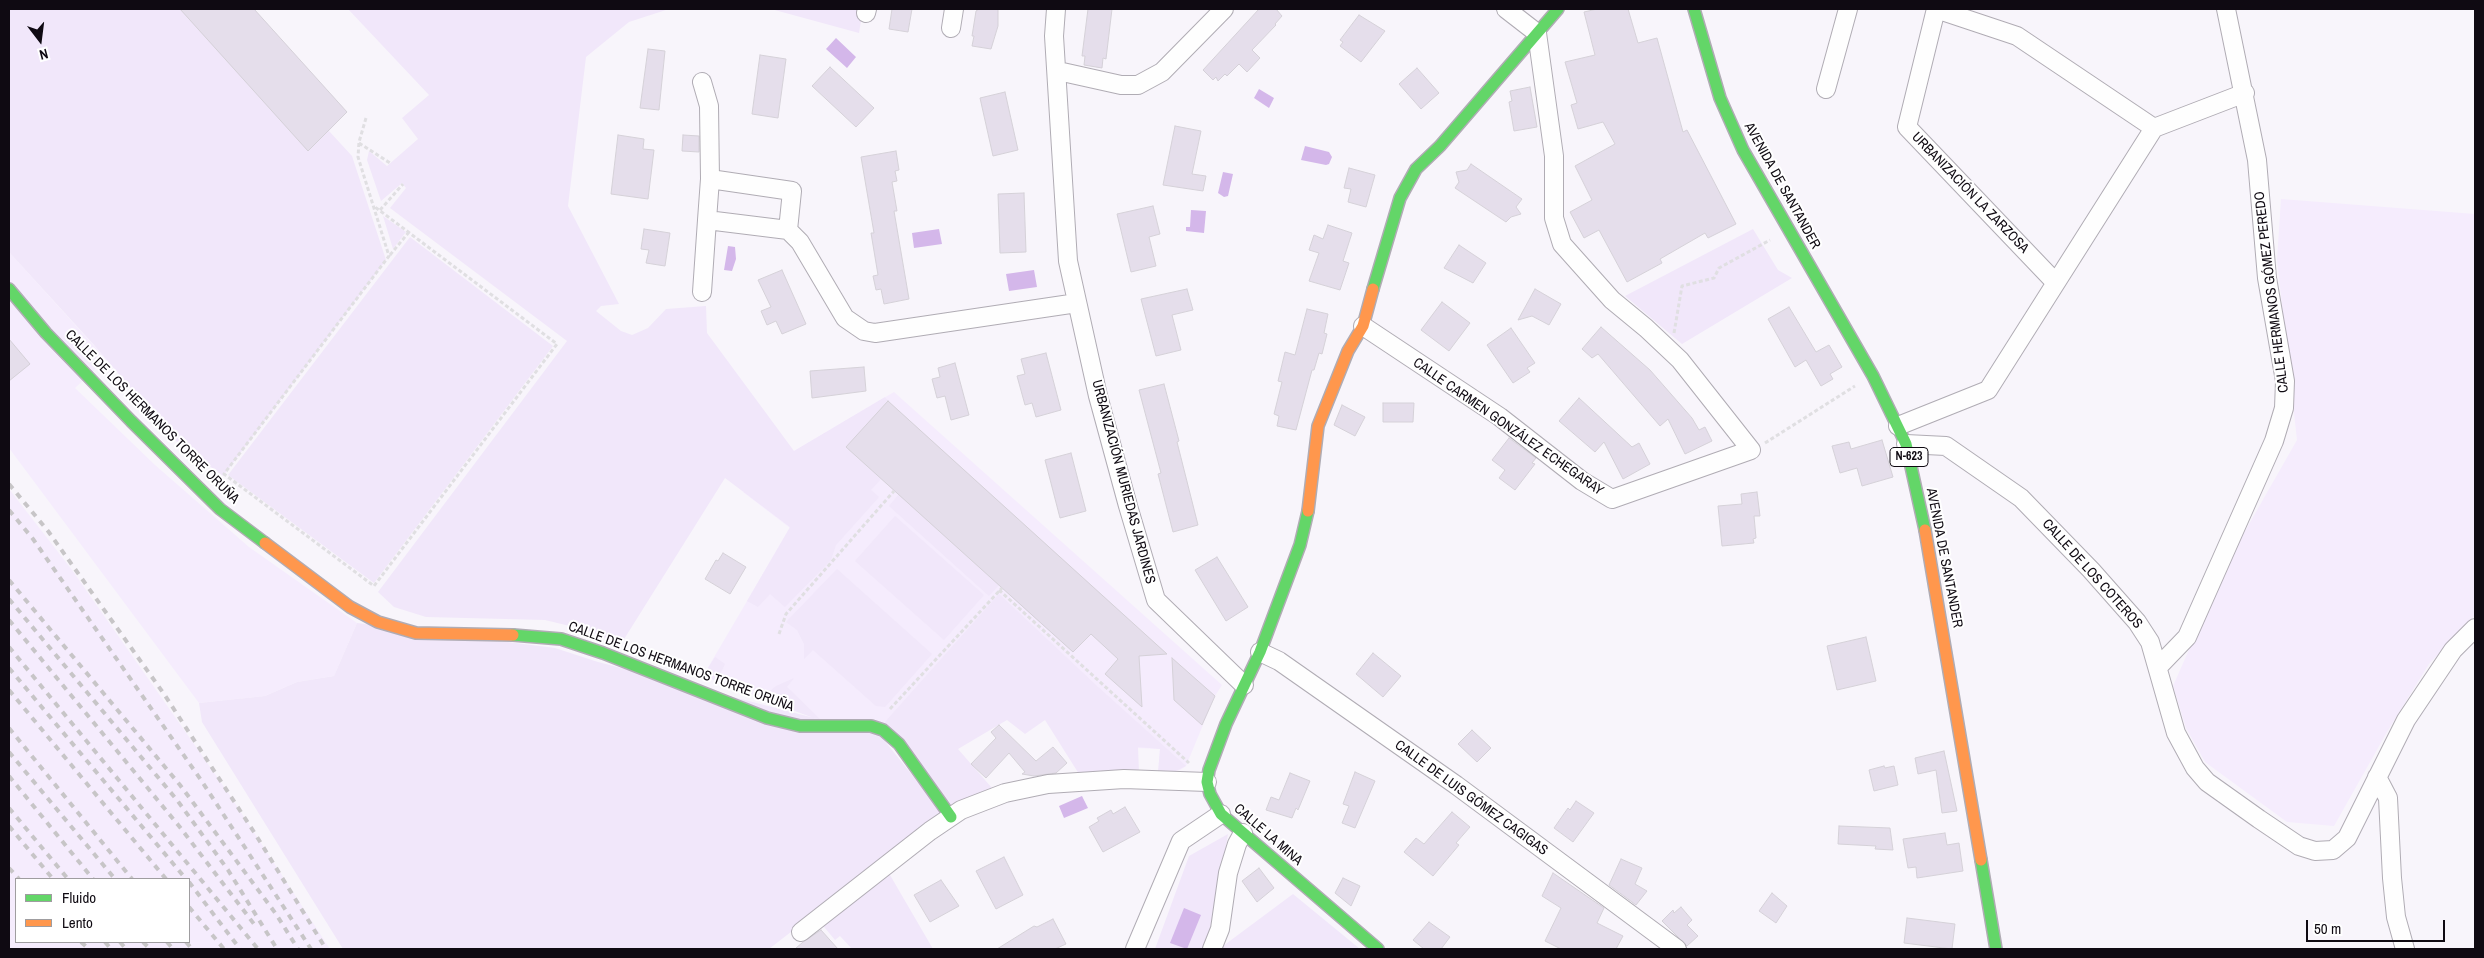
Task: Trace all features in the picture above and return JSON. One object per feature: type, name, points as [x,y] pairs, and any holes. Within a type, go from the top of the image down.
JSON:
[{"type":"main road","points":[[1201,782],[1209,770],[1226,724],[1260,652],[1306,524],[1318,426],[1348,352],[1363,326],[1400,198],[1416,169],[1440,146],[1558,9]]},
{"type":"main road","name":"AVENIDA DE SANTANDER","points":[[1694,9],[1720,98],[1743,150],[1873,376],[1906,444],[1929,549],[1996,949]]},
{"type":"main road","name":"CALLE DE LOS HERMANOS TORRE ORUÑA","points":[[9,289],[46,333],[118,408],[220,508],[350,607],[378,622],[416,633],[539,636],[561,639],[603,653],[767,718],[800,726],[860,725],[883,730],[899,744],[951,818]]},
{"type":"main road","name":"CALLE LA MINA","points":[[1201,782],[1221,814],[1378,949]]},
{"type":"street","points":[[951,28],[954,9]]},
{"type":"street","name":"URBANIZACIÓN MURIEDAS JARDINES","points":[[1056,9],[1054,36],[1058,71],[1068,262],[1098,396],[1156,600],[1244,685]]},
{"type":"street","points":[[1058,71],[1114,84],[1138,85],[1162,72],[1224,9]]},
{"type":"street","points":[[1506,9],[1537,33],[1554,156],[1554,218],[1562,244],[1612,300],[1680,360],[1751,450]]},
{"type":"street","points":[[1826,89],[1848,9]]},
{"type":"street","name":"URBANIZACIÓN LA ZARZOSA","points":[[2055,282],[1907,127],[1936,9],[2017,36],[2154,128]]},
{"type":"street","name":"CALLE HERMANOS GÓMEZ PEREDO","points":[[2159,666],[2188,637],[2274,440],[2284,408],[2284,381],[2263,241],[2257,160],[2245,93],[2226,9]]},
{"type":"street","points":[[702,82],[710,106],[710,179],[702,292]]},
{"type":"street","points":[[1898,426],[1988,390],[2154,128],[2245,93]]},
{"type":"street","points":[[710,179],[792,191],[788,230]]},
{"type":"street","points":[[707,220],[788,230],[800,242],[844,318],[864,331],[875,333],[1077,303]]},
{"type":"street","name":"CALLE CARMEN GONZÁLEZ ECHEGARAY","points":[[1363,326],[1500,417],[1582,481],[1612,499],[1751,450]]},
{"type":"street","name":"CALLE DE LOS COTEROS","points":[[1906,444],[1946,446],[2021,498],[2091,570],[2137,622],[2150,642],[2159,666],[2176,733],[2194,768],[2207,782],[2299,846],[2315,852],[2333,850],[2347,838],[2377,777],[2424,692],[2453,650],[2475,628]]},
{"type":"street","name":"CALLE DE LUIS GÓMEZ CAGIGAS","points":[[1260,652],[1279,661],[1456,785],[1678,949]]},
{"type":"street","points":[[2377,777],[2388,798],[2396,917],[2405,949]]},
{"type":"street","points":[[801,932],[930,831],[961,810],[1026,787],[1124,779],[1201,782]]},
{"type":"street","points":[[1136,949],[1181,841],[1221,814]]},
{"type":"street","points":[[1212,949],[1220,929],[1228,873],[1237,844],[1243,833]]},
{"type":"path","points":[[366,118],[359,142],[358,157],[389,256]]},
{"type":"path","points":[[359,142],[390,163]]},
{"type":"path","points":[[380,210],[403,184]]},
{"type":"path","points":[[375,207],[380,210],[557,344],[374,586],[224,474],[409,232]]},
{"type":"path","points":[[1664,345],[1676,330],[1682,286],[1714,278],[1719,268],[1788,230]]},
{"type":"path","points":[[1751,450],[1768,442],[1873,376]]},
{"type":"path","points":[[779,634],[786,614],[894,490]]},
{"type":"path","points":[[886,713],[1000,589],[1192,766],[1201,782]]},
{"type":"shaded area","points":[[9,9],[254,9],[347,112],[329,131],[352,156],[386,260],[223,476],[176,441],[94,345],[9,252]]},
{"type":"shaded area","points":[[348,9],[669,9],[629,22],[586,57],[568,206],[619,304],[601,306],[596,311],[621,331],[632,335],[648,328],[666,309],[706,306],[707,333],[794,451],[885,397],[888,401],[847,447],[881,479],[871,490],[879,497],[836,545],[831,560],[785,607],[770,594],[758,607],[747,601],[790,527],[725,478],[621,644],[582,629],[545,620],[426,617],[394,607],[378,592],[567,341],[390,208],[406,188],[402,183],[381,201],[367,160],[369,151],[387,166],[418,139],[402,118],[429,95]]},
{"type":"shaded area","points":[[771,9],[863,9],[859,33]]},
{"type":"shaded area","points":[[836,38],[856,57],[847,68],[826,49]]},
{"type":"shaded area","points":[[1259,89],[1274,98],[1269,108],[1254,98]]},
{"type":"shaded area","points":[[1305,146],[1329,152],[1332,157],[1329,164],[1301,160]]},
{"type":"shaded area","points":[[1223,172],[1233,174],[1228,196],[1224,197],[1218,193]]},
{"type":"shaded area","points":[[2281,199],[2475,214],[2475,615],[2429,664],[2387,732],[2334,826],[2287,822],[2205,762],[2186,728],[2173,686],[2228,561],[2297,440],[2277,260]]},
{"type":"shaded area","points":[[1191,210],[1206,211],[1204,233],[1186,231],[1186,227],[1190,227]]},
{"type":"shaded area","points":[[383,216],[406,232],[393,249]]},
{"type":"shaded area","points":[[939,229],[942,244],[914,248],[912,233]]},
{"type":"shaded area","points":[[1753,229],[1778,270],[1792,278],[1682,344],[1625,296]]},
{"type":"shaded area","points":[[410,237],[553,346],[374,583],[228,475]]},
{"type":"shaded area","points":[[728,246],[735,247],[736,259],[732,271],[724,270]]},
{"type":"shaded area","points":[[9,252],[106,359],[75,388],[155,465],[249,547],[357,623],[334,676],[297,682],[265,696],[199,703],[9,448]]},
{"type":"shaded area","points":[[1034,270],[1037,287],[1009,291],[1006,274]]},
{"type":"shaded area","points":[[894,392],[1222,685],[1215,696],[1186,766],[1180,770],[1158,773],[1160,749],[1138,748],[1097,686],[890,723],[822,721],[703,676],[790,528],[743,492],[794,451]]},
{"type":"shaded area","points":[[9,489],[72,570],[229,794],[330,949],[9,949]]},
{"type":"shaded area","points":[[899,494],[999,585],[989,596],[889,506]]},
{"type":"shaded area","points":[[895,516],[984,595],[944,640],[855,561]]},
{"type":"shaded area","points":[[837,569],[932,654],[885,707],[876,706],[813,650],[804,659],[804,644],[797,630],[786,622]]},
{"type":"shaded area","points":[[999,594],[1186,766],[1172,773],[1158,773],[1160,749],[1138,747],[1139,772],[1079,774],[1045,720],[1025,734],[1007,720],[958,749],[992,788],[952,806],[885,722]]},
{"type":"shaded area","points":[[357,623],[555,648],[598,662],[880,735],[941,811],[936,819],[769,949],[343,949],[202,722],[199,703],[265,696],[297,682],[334,676]]},
{"type":"shaded area","points":[[715,657],[725,664],[717,681],[703,676]]},
{"type":"shaded area","points":[[794,678],[787,687],[822,721],[765,700],[769,692],[776,686]]},
{"type":"shaded area","points":[[1082,796],[1088,808],[1064,818],[1059,806]]},
{"type":"shaded area","points":[[1228,834],[1216,908],[1207,944],[1203,949],[1155,949],[1189,856]]},
{"type":"shaded area","points":[[885,870],[890,875],[933,949],[852,949],[840,936],[835,940],[820,922]]},
{"type":"shaded area","points":[[1293,894],[1360,949],[1219,949]]},
{"type":"shaded area","points":[[1184,908],[1201,915],[1187,949],[1170,943]]},
{"type":"building","points":[[180,9],[254,9],[347,112],[308,151]]},
{"type":"building","points":[[892,9],[912,9],[908,32],[889,29]]},
{"type":"building","points":[[979,9],[998,9],[998,26],[991,49],[972,46],[976,11]]},
{"type":"building","points":[[1088,9],[1112,9],[1106,59],[1103,58],[1102,68],[1084,65],[1085,56],[1082,56]]},
{"type":"building","points":[[1259,9],[1276,9],[1282,16],[1252,50],[1260,58],[1247,72],[1239,64],[1227,76],[1225,74],[1218,81],[1216,77],[1213,80],[1203,70]]},
{"type":"building","points":[[1597,9],[1628,9],[1638,43],[1657,38],[1683,132],[1687,130],[1736,224],[1708,238],[1705,233],[1660,259],[1662,263],[1627,282],[1599,230],[1584,238],[1570,212],[1592,200],[1575,166],[1615,144],[1603,122],[1578,129],[1571,105],[1577,103],[1565,62],[1595,55],[1584,12]]},
{"type":"building","points":[[1359,15],[1385,31],[1361,62],[1340,46],[1343,42],[1340,40]]},
{"type":"building","points":[[648,49],[665,51],[659,110],[640,108]]},
{"type":"building","points":[[760,55],[786,59],[778,118],[752,114]]},
{"type":"building","points":[[830,67],[874,108],[856,127],[812,86]]},
{"type":"building","points":[[1417,68],[1439,93],[1421,109],[1399,84]]},
{"type":"building","points":[[1530,87],[1537,127],[1514,131],[1509,102],[1512,101],[1510,91]]},
{"type":"building","points":[[1005,92],[1018,150],[993,156],[980,98]]},
{"type":"building","points":[[1175,126],[1201,131],[1192,174],[1206,176],[1203,191],[1163,185]]},
{"type":"building","points":[[618,135],[644,139],[643,149],[654,150],[648,199],[611,194]]},
{"type":"building","points":[[683,135],[699,136],[699,152],[682,151]]},
{"type":"building","points":[[896,151],[899,170],[895,171],[897,181],[892,182],[897,211],[894,211],[909,299],[884,304],[881,289],[876,290],[873,276],[878,275],[871,233],[874,233],[861,157]]},
{"type":"building","points":[[1471,164],[1522,199],[1516,207],[1521,214],[1511,217],[1506,222],[1455,188],[1459,182],[1456,172],[1467,170]]},
{"type":"building","points":[[1349,168],[1375,175],[1366,207],[1348,202],[1351,189],[1344,188]]},
{"type":"building","points":[[1024,193],[1026,252],[1000,253],[998,194]]},
{"type":"building","points":[[1153,206],[1160,234],[1149,237],[1156,266],[1131,272],[1117,214]]},
{"type":"building","points":[[1328,225],[1352,233],[1343,261],[1349,263],[1340,290],[1309,281],[1319,253],[1309,250],[1314,235],[1323,239]]},
{"type":"building","points":[[644,229],[670,233],[665,266],[646,263],[649,250],[641,249]]},
{"type":"building","points":[[1459,245],[1486,263],[1473,283],[1444,268]]},
{"type":"building","points":[[782,270],[806,324],[782,334],[776,321],[767,325],[761,311],[771,307],[758,280]]},
{"type":"building","points":[[1187,289],[1193,310],[1172,315],[1181,350],[1156,356],[1141,299]]},
{"type":"building","points":[[1535,289],[1561,304],[1549,325],[1532,316],[1518,320]]},
{"type":"building","points":[[1442,302],[1470,323],[1449,351],[1421,330]]},
{"type":"building","points":[[1789,307],[1816,352],[1829,345],[1842,367],[1830,374],[1833,379],[1821,386],[1806,360],[1795,367],[1768,319]]},
{"type":"building","points":[[1307,309],[1328,314],[1324,333],[1327,334],[1322,354],[1319,353],[1314,370],[1312,370],[1296,430],[1277,426],[1279,416],[1274,414],[1282,382],[1278,381],[1285,352],[1295,355]]},
{"type":"building","points":[[1601,327],[1650,370],[1692,418],[1699,430],[1705,427],[1712,441],[1685,454],[1668,419],[1660,426],[1598,354],[1592,358],[1582,349]]},
{"type":"building","points":[[1511,328],[1535,363],[1527,368],[1530,372],[1513,383],[1487,345]]},
{"type":"building","points":[[9,339],[30,364],[9,381]]},
{"type":"building","points":[[1046,353],[1061,410],[1036,417],[1032,403],[1025,405],[1017,376],[1025,374],[1021,359]]},
{"type":"building","points":[[955,363],[969,415],[951,420],[945,396],[937,398],[932,379],[940,377],[938,368]]},
{"type":"building","points":[[864,367],[866,391],[812,398],[810,371]]},
{"type":"building","points":[[1164,384],[1198,525],[1173,532],[1158,474],[1161,473],[1139,390]]},
{"type":"building","points":[[1579,398],[1632,447],[1639,443],[1650,464],[1623,479],[1604,442],[1595,452],[1559,421]]},
{"type":"building","points":[[888,401],[1167,654],[1139,656],[1142,707],[1105,674],[1118,659],[1091,634],[1073,652],[846,447]]},
{"type":"building","points":[[1383,403],[1414,403],[1413,422],[1383,422]]},
{"type":"building","points":[[1342,405],[1365,417],[1355,436],[1334,425]]},
{"type":"building","points":[[1509,438],[1536,458],[1532,463],[1535,464],[1515,490],[1499,478],[1505,470],[1492,460]]},
{"type":"building","points":[[1882,440],[1893,477],[1862,486],[1857,468],[1840,473],[1832,446],[1849,442],[1851,449]]},
{"type":"building","points":[[1071,453],[1086,511],[1060,518],[1045,460]]},
{"type":"building","points":[[1757,492],[1760,516],[1754,516],[1756,538],[1753,539],[1754,543],[1722,546],[1718,506],[1742,504],[1741,494]]},
{"type":"building","points":[[723,553],[746,567],[730,594],[705,579],[716,560],[718,561]]},
{"type":"building","points":[[1217,557],[1248,607],[1226,621],[1195,570]]},
{"type":"building","points":[[1866,637],[1876,681],[1837,690],[1827,646]]},
{"type":"building","points":[[1373,653],[1401,676],[1383,697],[1356,674]]},
{"type":"building","points":[[1172,658],[1215,696],[1202,725],[1174,700]]},
{"type":"building","points":[[999,725],[1036,761],[1053,747],[1067,763],[1056,773],[1034,776],[1022,774],[1025,772],[1009,753],[986,778],[971,764],[996,738],[991,732]]},
{"type":"building","points":[[1472,730],[1491,748],[1477,762],[1458,744]]},
{"type":"building","points":[[1944,751],[1957,811],[1942,813],[1936,770],[1918,774],[1915,758]]},
{"type":"building","points":[[1884,766],[1885,768],[1894,766],[1898,785],[1874,791],[1869,770]]},
{"type":"building","points":[[1355,772],[1375,781],[1355,828],[1342,823],[1349,806],[1343,804]]},
{"type":"building","points":[[1290,773],[1310,781],[1298,810],[1296,808],[1292,818],[1266,810],[1271,797],[1279,800]]},
{"type":"building","points":[[1576,801],[1594,813],[1573,842],[1554,828],[1568,808],[1570,810]]},
{"type":"building","points":[[1125,807],[1140,832],[1103,852],[1089,827],[1099,821],[1097,818],[1111,810],[1113,814]]},
{"type":"building","points":[[1452,812],[1470,827],[1456,843],[1459,845],[1433,876],[1404,852],[1416,838],[1424,844]]},
{"type":"building","points":[[1839,826],[1890,828],[1893,850],[1875,849],[1876,846],[1838,844]]},
{"type":"building","points":[[1945,833],[1947,845],[1959,843],[1963,871],[1917,878],[1916,867],[1908,868],[1903,839]]},
{"type":"building","points":[[1004,857],[1023,895],[996,909],[976,871]]},
{"type":"building","points":[[1621,859],[1642,868],[1635,884],[1647,891],[1636,905],[1609,885]]},
{"type":"building","points":[[1259,868],[1274,888],[1257,902],[1242,881]]},
{"type":"building","points":[[1553,873],[1604,908],[1597,923],[1623,936],[1616,949],[1561,949],[1545,941],[1561,908],[1542,896]]},
{"type":"building","points":[[1343,878],[1360,886],[1351,906],[1335,893]]},
{"type":"building","points":[[941,880],[959,906],[930,922],[914,895]]},
{"type":"building","points":[[1772,893],[1787,906],[1776,923],[1759,911]]},
{"type":"building","points":[[1681,907],[1692,920],[1687,925],[1698,936],[1687,946],[1662,921],[1673,910],[1674,913]]},
{"type":"building","points":[[1907,918],[1955,924],[1952,949],[1904,943]]},
{"type":"building","points":[[1053,919],[1066,944],[1055,949],[997,949],[1034,926],[1037,927]]},
{"type":"building","points":[[1429,922],[1450,937],[1441,949],[1424,949],[1413,940]]},
{"type":"building","points":[[821,930],[838,949],[795,949],[803,942]]},
{"type":"railway","points":[[9,484],[48,531],[164,694],[254,832],[326,949]]},
{"type":"railway","points":[[9,510],[33,539],[201,780],[311,949]]},
{"type":"railway","points":[[9,580],[180,785],[276,914],[298,949]]},
{"type":"railway","points":[[9,599],[177,800],[228,870],[277,949]]},
{"type":"railway","points":[[9,620],[179,826],[254,924]]},
{"type":"railway","points":[[9,647],[258,949]]},
{"type":"railway","points":[[9,668],[185,878]]},
{"type":"railway","points":[[9,690],[165,878]]},
{"type":"railway","points":[[9,728],[131,878]]},
{"type":"railway","points":[[9,752],[114,878]]},
{"type":"railway","points":[[9,776],[92,878]]},
{"type":"railway","points":[[9,808],[67,878]]},
{"type":"railway","points":[[9,826],[52,878]]},
{"type":"railway","points":[[9,868],[18,878]]},
{"type":"railway","points":[[190,883],[240,949]]},
{"type":"railway","points":[[190,908],[224,949]]},
{"type":"railway","points":[[82,943],[89,949]]},
{"type":"railway","points":[[106,943],[111,949]]},
{"type":"railway","points":[[121,943],[126,949]]},
{"type":"railway","points":[[144,943],[150,949]]},
{"type":"railway","points":[[168,943],[173,949]]},
{"type":"railway","points":[[187,943],[192,949]]},
{"type":"traffic: fast","points":[[1373,289],[1400,198],[1416,169],[1440,146],[1558,9]]},
{"type":"traffic: fast","points":[[1694,9],[1720,98],[1743,150],[1873,376],[1906,444],[1925,530]]},
{"type":"traffic: fast","points":[[9,289],[46,333],[131,421],[220,509],[265,543]]},
{"type":"traffic: fast","points":[[1308,511],[1300,545],[1260,652],[1226,724],[1209,770],[1207,782],[1210,794],[1221,814],[1378,949]]},
{"type":"traffic: fast","points":[[513,635],[561,639],[603,653],[767,718],[800,726],[871,726],[883,730],[899,744],[951,817]]},
{"type":"traffic: fast","points":[[1981,860],[1996,949]]},
{"type":"traffic: slow","points":[[1308,511],[1318,426],[1348,351],[1363,326],[1373,289]]},
{"type":"traffic: slow","points":[[1925,530],[1981,860]]},
{"type":"traffic: slow","points":[[265,543],[350,607],[378,622],[416,633],[513,635]]}]
